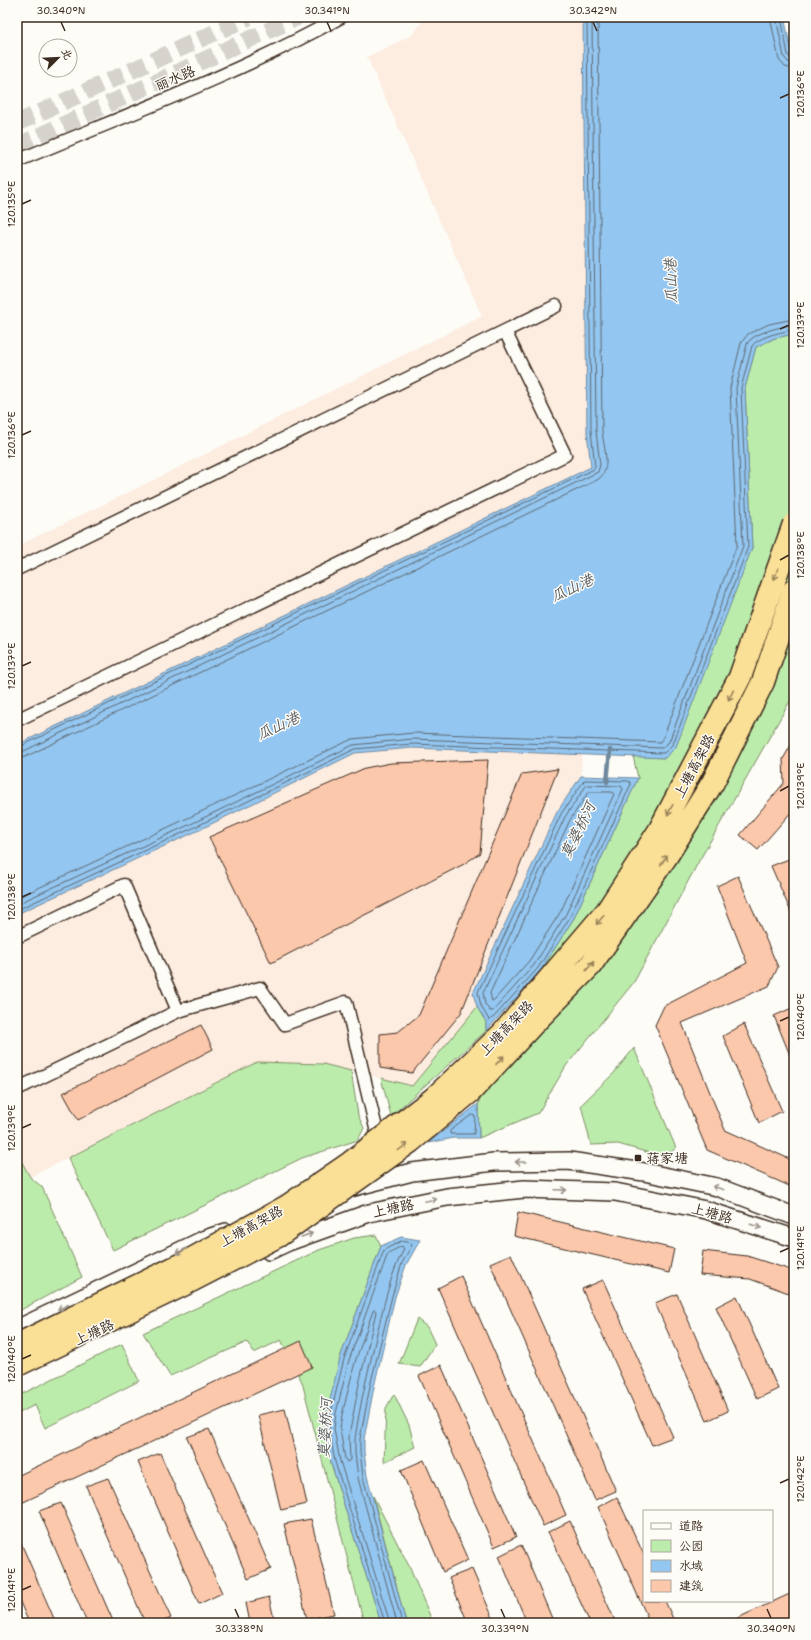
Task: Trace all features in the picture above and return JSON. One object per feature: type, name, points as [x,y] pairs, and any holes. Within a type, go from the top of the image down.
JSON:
[{"type":"highway","name":"上塘高架路","points":[[17,1345],[192,1259],[286,1207],[350,1162],[433,1099],[503,1033],[607,911],[659,831],[740,677],[794,524]]},
{"type":"highway","name":"上塘高架路","points":[[17,1365],[187,1283],[278,1236],[404,1146],[470,1092],[534,1023],[590,966],[666,857],[712,782],[763,682],[794,590]]},
{"type":"highway","points":[[17,1370],[51,1348]]},
{"type":"main road","name":"上塘路","points":[[17,1328],[205,1239],[319,1196],[412,1172],[494,1162],[569,1161],[644,1172],[717,1187],[794,1216]]},
{"type":"main road","name":"上塘路","points":[[17,1370],[288,1242],[369,1213],[447,1197],[524,1188],[615,1192],[706,1210],[794,1238]]},
{"type":"street","name":"丽水路","points":[[17,161],[228,72],[341,17]]},
{"type":"street","points":[[17,569],[556,306]]},
{"type":"street","points":[[17,720],[565,455],[505,331]]},
{"type":"street","points":[[17,937],[124,886],[178,1010]]},
{"type":"street","points":[[17,1089],[178,1010],[260,988],[285,1024],[346,1002],[388,1178]]},
{"type":"shaded area","points":[[426,17],[583,17],[587,432],[591,467],[17,745],[17,546],[121,496],[482,316],[367,57],[412,35]]},
{"type":"shaded area","points":[[412,748],[582,754],[581,776],[557,812],[473,992],[477,1007],[412,1086],[323,1064],[257,1062],[30,1177],[17,1153],[17,914],[197,831],[355,753]]},
{"type":"green space","points":[[794,334],[794,694],[699,861],[634,982],[566,1066],[538,1113],[479,1138],[478,1104],[541,970],[574,918],[638,778],[633,756],[665,758],[752,548],[745,388],[756,347],[775,338]]},
{"type":"green space","points":[[477,1007],[486,1022],[486,1031],[391,1116],[381,1078],[412,1086]]},
{"type":"green space","points":[[634,1048],[676,1148],[667,1155],[653,1154],[618,1144],[591,1145],[581,1105],[614,1073]]},
{"type":"green space","points":[[257,1062],[323,1064],[351,1071],[358,1115],[364,1128],[358,1140],[302,1158],[113,1250],[68,1158]]},
{"type":"green space","points":[[17,1153],[30,1177],[42,1187],[82,1277],[17,1312]]},
{"type":"green space","points":[[376,1235],[381,1246],[340,1358],[331,1463],[381,1623],[364,1623],[302,1382],[281,1340],[254,1353],[247,1342],[170,1376],[143,1333],[319,1250],[354,1238]]},
{"type":"green space","points":[[417,1319],[427,1327],[435,1344],[420,1367],[399,1364]]},
{"type":"green space","points":[[122,1344],[139,1381],[45,1428],[35,1405],[17,1414],[17,1397]]},
{"type":"green space","points":[[394,1394],[409,1425],[415,1447],[384,1462],[386,1408]]},
{"type":"green space","points":[[373,1496],[409,1566],[433,1623],[406,1623]]},
{"type":"water","name":"瓜山港","points":[[583,17],[784,17],[794,63],[794,334],[775,338],[756,347],[745,388],[752,548],[676,747],[665,758],[412,748],[355,753],[197,831],[17,914],[17,745],[591,467],[587,432]]},
{"type":"water","points":[[581,776],[638,778],[574,918],[541,970],[486,1031],[486,1022],[477,1007],[473,993],[557,812]]},
{"type":"water","points":[[478,1104],[479,1138],[454,1138],[428,1143]]},
{"type":"water","points":[[401,1237],[420,1240],[406,1265],[395,1297],[374,1387],[364,1439],[367,1476],[406,1623],[381,1623],[331,1463],[325,1430],[327,1412],[340,1358],[381,1246]]},
{"type":"building","points":[[794,740],[794,809],[758,850],[740,835],[784,783],[783,759]]},
{"type":"building","points":[[488,760],[480,853],[464,864],[271,963],[209,837],[365,768],[391,763]]},
{"type":"building","points":[[558,769],[461,1013],[412,1073],[380,1068],[380,1034],[398,1032],[419,1015],[522,774]]},
{"type":"building","points":[[794,857],[794,919],[771,866]]},
{"type":"building","points":[[738,876],[778,967],[769,986],[682,1023],[725,1130],[794,1161],[794,1188],[707,1150],[655,1025],[664,1006],[747,963],[717,886]]},
{"type":"building","points":[[794,1007],[794,1065],[774,1016]]},
{"type":"building","points":[[744,1024],[782,1111],[759,1123],[723,1036]]},
{"type":"building","points":[[201,1025],[213,1049],[78,1120],[63,1093]]},
{"type":"building","points":[[518,1212],[674,1249],[669,1273],[514,1236]]},
{"type":"building","points":[[703,1251],[747,1256],[794,1271],[794,1295],[750,1279],[700,1275]]},
{"type":"building","points":[[511,1254],[616,1491],[595,1500],[490,1263]]},
{"type":"building","points":[[461,1276],[566,1515],[543,1526],[438,1288]]},
{"type":"building","points":[[603,1280],[673,1437],[652,1445],[582,1289]]},
{"type":"building","points":[[677,1294],[728,1411],[707,1421],[655,1303]]},
{"type":"building","points":[[737,1296],[778,1389],[757,1399],[716,1307]]},
{"type":"building","points":[[301,1341],[312,1367],[17,1505],[17,1476]]},
{"type":"building","points":[[441,1365],[516,1537],[494,1547],[419,1376]]},
{"type":"building","points":[[285,1409],[307,1504],[281,1510],[258,1415]]},
{"type":"building","points":[[209,1429],[271,1569],[248,1579],[187,1437]]},
{"type":"building","points":[[160,1453],[222,1593],[199,1604],[138,1462]]},
{"type":"building","points":[[424,1460],[468,1560],[443,1572],[401,1470]]},
{"type":"building","points":[[108,1478],[171,1618],[159,1623],[145,1623],[86,1486]]},
{"type":"building","points":[[617,1497],[643,1553],[643,1602],[665,1602],[675,1623],[650,1623],[598,1507]]},
{"type":"building","points":[[61,1503],[114,1623],[87,1623],[39,1511]]},
{"type":"building","points":[[311,1519],[334,1614],[307,1619],[284,1524]]},
{"type":"building","points":[[570,1521],[616,1623],[590,1623],[548,1532]]},
{"type":"building","points":[[17,1534],[56,1623],[29,1623],[17,1595]]},
{"type":"building","points":[[521,1545],[554,1623],[527,1623],[499,1556]]},
{"type":"building","points":[[472,1569],[495,1623],[468,1623],[449,1578]]},
{"type":"building","points":[[794,1592],[794,1623],[729,1622],[773,1602]]},
{"type":"building","points":[[269,1597],[275,1623],[250,1623],[246,1603]]},
{"type":"waterway","name":"莫婆桥河","points":[[607,782],[610,750]]},
{"type":"tunnel","points":[[17,123],[249,17]]},
{"type":"tunnel","points":[[17,146],[298,17]]},
{"type":"place","name":"蒋家塘","points":[[638,1158]]}]
